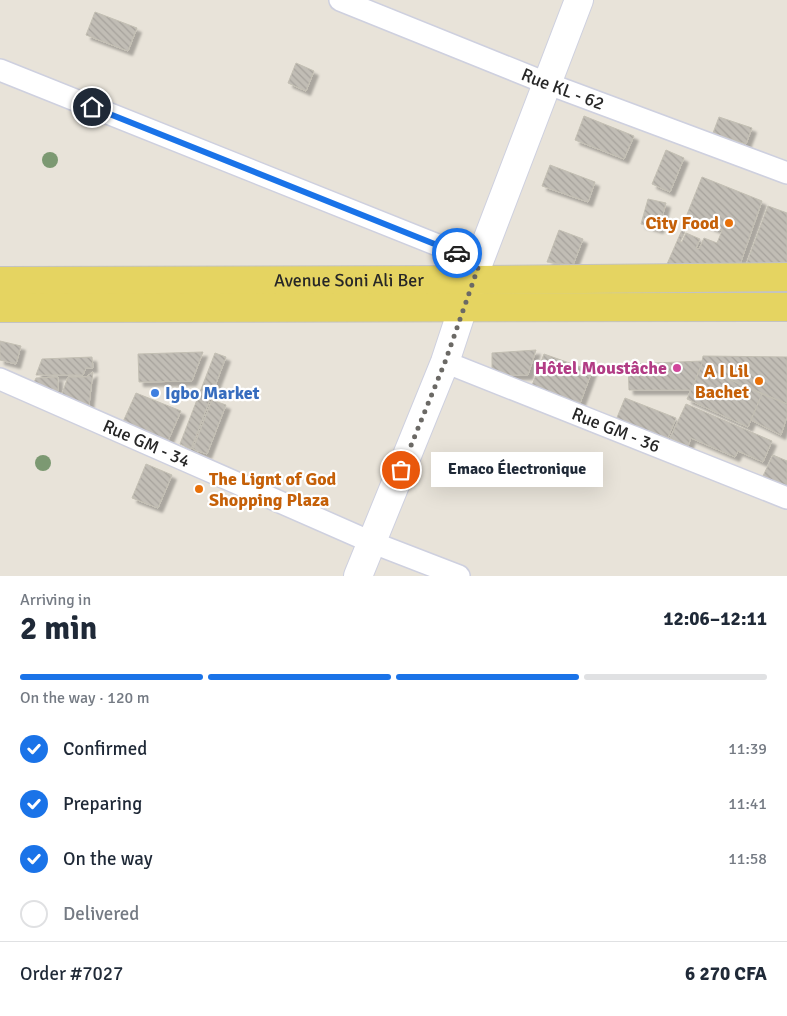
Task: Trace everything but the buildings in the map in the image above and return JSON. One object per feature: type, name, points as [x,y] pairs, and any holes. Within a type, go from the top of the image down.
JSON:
[{"type":"main road","name":"Avenue Soni Ali Ber","points":[[0,281],[476,271],[787,276]]},
{"type":"main road","name":"Avenue Soni Ali Ber","points":[[0,308],[787,306]]},
{"type":"street","name":"Rue KL - 62","points":[[340,0],[546,83],[787,174]]},
{"type":"street","points":[[358,576],[445,362],[476,271],[579,0]]},
{"type":"street","points":[[0,70],[476,271]]},
{"type":"street","name":"Rue GM - 36","points":[[445,362],[787,498]]},
{"type":"street","name":"Rue GM - 34","points":[[0,378],[371,542],[459,576]]},
{"type":"way so far","points":[[401,470],[445,362],[472,280],[480,262],[457,253]]},
{"type":"place","name":"City Food","points":[[729,223]]},
{"type":"place","name":"Hôtel Moustâche","points":[[677,368]]},
{"type":"place","name":"A I Lil Bachet","points":[[759,381]]},
{"type":"place","name":"Igbo Market","points":[[155,393]]},
{"type":"place","name":"Emaco Électronique","points":[[401,470]]},
{"type":"place","name":"The Lignt of God Shopping Plaza","points":[[199,489]]},
{"type":"route","points":[[92,107],[457,253]]}]
